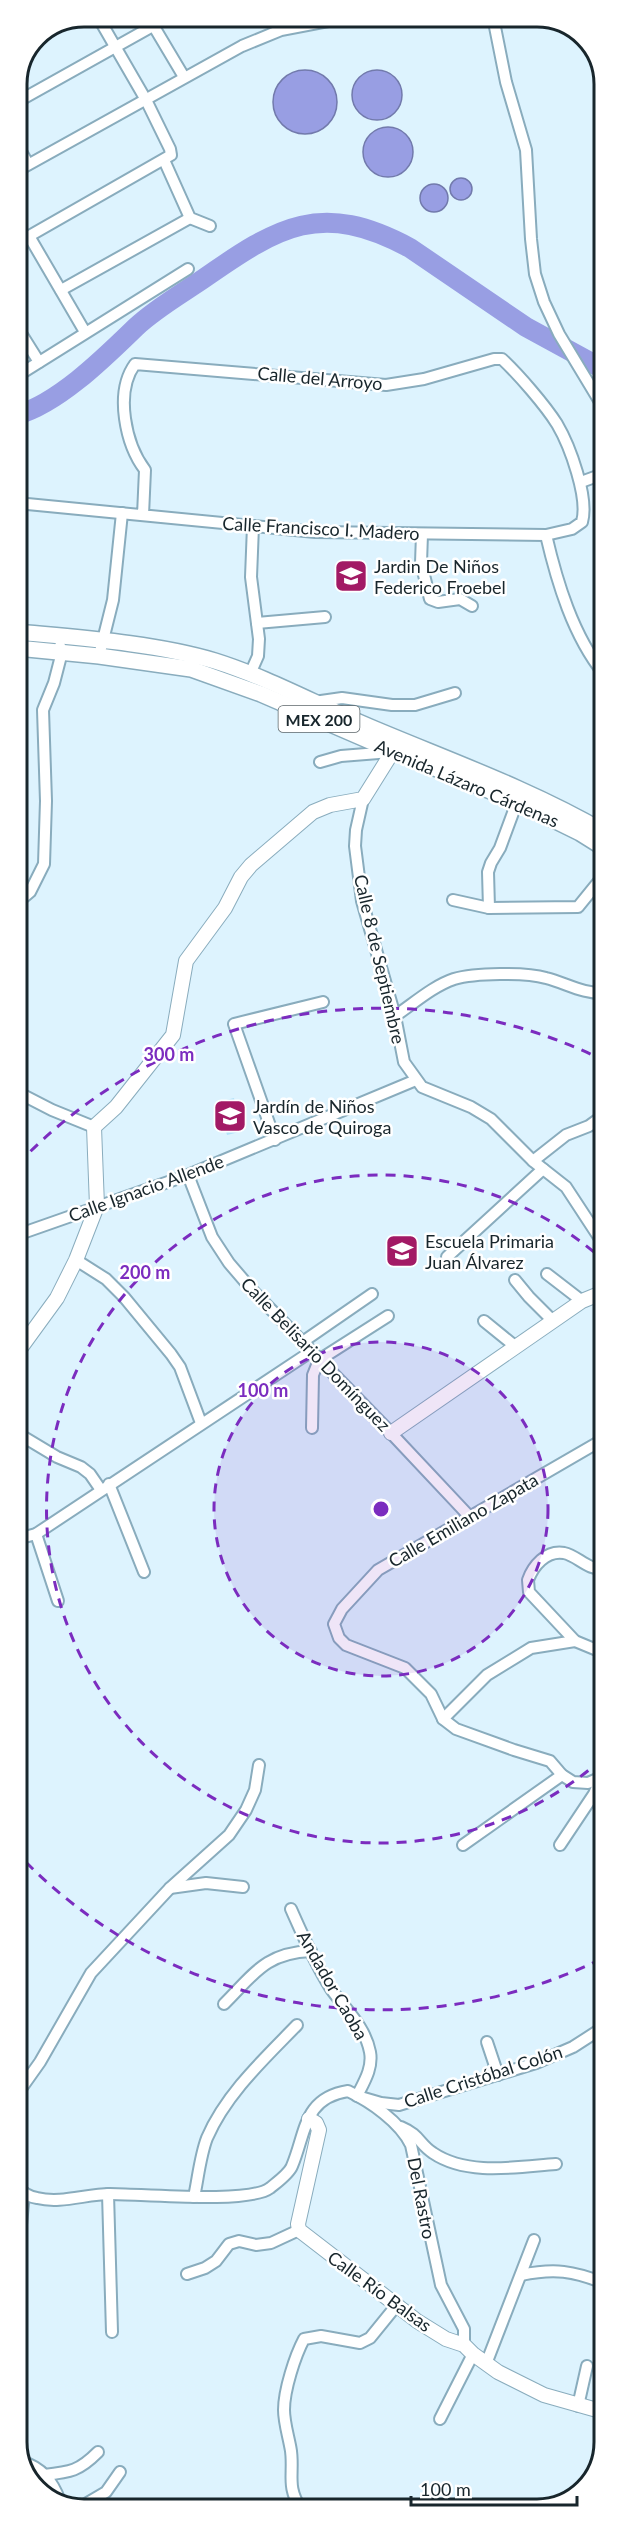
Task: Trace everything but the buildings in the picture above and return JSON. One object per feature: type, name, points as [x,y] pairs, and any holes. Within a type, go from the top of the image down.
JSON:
[{"type":"main road","name":"Avenida Lázaro Cárdenas","points":[[27,633],[57,636],[101,649],[191,669],[261,694],[517,802],[594,842]]},
{"type":"main road","name":"Avenida Lázaro Cárdenas","points":[[27,649],[62,652],[101,649],[213,661],[250,674],[540,799],[594,827]]},
{"type":"street","points":[[104,27],[146,100],[170,148],[167,157],[190,218],[210,226]]},
{"type":"street","points":[[27,96],[150,27]]},
{"type":"street","points":[[154,27],[184,77]]},
{"type":"street","points":[[28,164],[242,46],[281,30],[297,27]]},
{"type":"street","points":[[495,27],[506,82],[526,150],[535,274],[544,302],[559,334],[594,391]]},
{"type":"street","points":[[85,332],[28,236],[167,157]]},
{"type":"street","points":[[61,290],[190,218]]},
{"type":"street","points":[[27,370],[188,269]]},
{"type":"street","points":[[27,343],[39,362]]},
{"type":"street","name":"Calle del Arroyo","points":[[143,515],[145,471],[135,457],[126,428],[124,407],[127,382],[135,364],[386,385],[424,379],[494,359],[502,359],[557,424],[580,482]]},
{"type":"street","points":[[580,482],[594,477]]},
{"type":"street","name":"Calle Francisco I. Madero","points":[[27,504],[315,532],[546,535],[572,529],[582,522],[586,511],[580,482]]},
{"type":"street","points":[[101,649],[106,621],[113,600],[122,513]]},
{"type":"street","points":[[250,674],[258,656],[257,622],[251,577],[253,526]]},
{"type":"street","points":[[422,534],[422,563],[430,599],[433,602],[460,599],[472,606]]},
{"type":"street","points":[[546,535],[567,604],[581,636],[594,657]]},
{"type":"street","points":[[257,622],[326,617]]},
{"type":"street","points":[[27,893],[33,887],[44,864],[46,801],[43,711],[54,683],[62,652],[57,636]]},
{"type":"street","points":[[311,702],[342,698],[392,705],[415,705],[455,693]]},
{"type":"street","points":[[320,762],[341,756],[393,751]]},
{"type":"street","points":[[27,1339],[57,1298],[76,1260],[97,1206],[94,1127],[116,1107],[173,1035],[186,961],[225,908],[246,871],[312,812],[330,805],[363,798],[393,751]]},
{"type":"street","name":"Calle 8 de Septiembre","points":[[363,798],[355,846],[362,902],[395,1016],[404,1062],[416,1080]]},
{"type":"street","points":[[489,908],[488,872],[517,802]]},
{"type":"street","points":[[453,900],[489,908],[578,908],[594,886]]},
{"type":"street","points":[[395,1016],[455,979],[525,974],[545,977],[594,993]]},
{"type":"street","points":[[275,1140],[234,1024],[323,1002]]},
{"type":"street","points":[[416,1080],[422,1087],[471,1107],[491,1119],[533,1161],[566,1187],[594,1230]]},
{"type":"street","name":"Calle Ignacio Allende","points":[[27,1231],[188,1175],[416,1080]]},
{"type":"street","points":[[27,1097],[94,1127]]},
{"type":"street","points":[[533,1161],[566,1135],[594,1122]]},
{"type":"street","points":[[447,1257],[543,1169]]},
{"type":"street","name":"Calle Belisario Domínguez","points":[[188,1175],[212,1237],[229,1263],[253,1292],[304,1341],[469,1516]]},
{"type":"street","points":[[76,1260],[106,1280],[171,1354],[180,1367],[201,1423]]},
{"type":"street","points":[[547,1274],[582,1301]]},
{"type":"street","points":[[515,1280],[554,1321]]},
{"type":"street","points":[[304,1341],[372,1294]]},
{"type":"street","points":[[391,1433],[447,1392],[582,1301],[594,1296]]},
{"type":"street","points":[[27,1536],[36,1534],[201,1423],[316,1355],[388,1316]]},
{"type":"street","points":[[484,1321],[516,1347]]},
{"type":"street","points":[[312,1428],[313,1374],[316,1355]]},
{"type":"street","points":[[27,1440],[57,1457],[81,1467],[105,1487],[144,1572]]},
{"type":"street","name":"Calle Emiliano Zapata","points":[[443,1719],[430,1694],[405,1668],[346,1645],[339,1638],[334,1624],[335,1618],[378,1570],[594,1445]]},
{"type":"street","points":[[36,1534],[58,1601]]},
{"type":"street","points":[[594,1567],[585,1565],[566,1553],[546,1557],[535,1567],[528,1581],[529,1592],[575,1641],[594,1649]]},
{"type":"street","points":[[575,1641],[531,1648],[487,1675],[443,1719],[456,1729],[550,1761],[562,1775],[573,1782],[588,1783],[594,1780]]},
{"type":"street","points":[[27,2080],[92,1973],[170,1888],[229,1835],[246,1810],[255,1790],[259,1765]]},
{"type":"street","points":[[463,1845],[562,1775]]},
{"type":"street","points":[[560,1845],[594,1794]]},
{"type":"street","points":[[170,1888],[206,1883],[243,1887]]},
{"type":"street","name":"Andador Caoba","points":[[291,1909],[310,1951],[331,1988],[361,2028],[370,2053],[368,2076],[357,2096]]},
{"type":"street","points":[[224,2004],[270,1959],[292,1952],[310,1951]]},
{"type":"street","points":[[194,2197],[207,2139],[226,2106],[266,2057],[297,2025]]},
{"type":"street","name":"Calle Cristóbal Colón","points":[[357,2096],[381,2103],[399,2104],[536,2063],[573,2047],[594,2033]]},
{"type":"street","points":[[487,2042],[498,2075]]},
{"type":"street","points":[[27,2193],[37,2199],[58,2200],[108,2194],[194,2197],[248,2195],[267,2191],[292,2169],[303,2128],[318,2105],[332,2094],[348,2091],[357,2096]]},
{"type":"street","name":"Del Rastro","points":[[357,2096],[397,2125],[406,2134],[411,2145],[441,2285],[464,2329],[468,2350]]},
{"type":"street","points":[[187,2274],[205,2268],[216,2261],[229,2244],[239,2241],[256,2245],[271,2243],[299,2230],[298,2224],[319,2130],[316,2122],[309,2119]]},
{"type":"street","points":[[397,2125],[414,2133],[432,2153],[464,2167],[556,2164]]},
{"type":"street","points":[[108,2194],[112,2332]]},
{"type":"street","name":"Calle Río Balsas","points":[[299,2230],[396,2306],[446,2339],[468,2350]]},
{"type":"street","points":[[486,2364],[534,2240]]},
{"type":"street","points":[[521,2275],[548,2270],[576,2272],[594,2279]]},
{"type":"street","points":[[295,2499],[290,2480],[291,2453],[284,2410],[295,2357],[304,2339],[321,2336],[360,2343],[370,2338],[396,2306]]},
{"type":"street","points":[[440,2419],[468,2350],[486,2364],[544,2395],[594,2410]]},
{"type":"street","points":[[578,2406],[587,2366]]},
{"type":"street","points":[[44,2475],[72,2472],[84,2466],[98,2452]]},
{"type":"street","points":[[31,2464],[38,2466],[55,2491]]},
{"type":"street","points":[[96,2499],[106,2492],[120,2472]]},
{"type":"shaded area","points":[[234,1098],[243,1131],[227,1135],[218,1102]]},
{"type":"water","points":[[299,70],[311,70],[328,79],[335,90],[337,102],[335,114],[328,125],[311,134],[299,134],[287,129],[278,120],[273,108],[273,96],[278,84],[287,75]]},
{"type":"water","points":[[377,70],[386,72],[397,81],[402,95],[400,104],[391,115],[377,120],[368,118],[357,109],[352,95],[354,86],[363,75]]},
{"type":"water","points":[[388,127],[397,129],[408,138],[413,152],[411,161],[402,172],[388,177],[379,175],[368,166],[363,152],[365,143],[374,132]]},
{"type":"water","points":[[461,178],[469,181],[472,189],[469,197],[461,200],[453,197],[450,189],[453,181]]},
{"type":"water","points":[[434,184],[444,188],[448,198],[444,208],[434,212],[424,208],[420,198],[424,188]]},
{"type":"waterway","points":[[27,411],[65,390],[151,314],[230,260],[278,233],[302,226],[325,223],[351,225],[379,233],[410,248],[526,327],[594,364]]},
{"type":"place","name":"Jardin De Niños Federico Froebel","points":[[351,576]]},
{"type":"place","name":"Jardín de Niños Vasco de Quiroga","points":[[230,1116]]},
{"type":"place","name":"Escuela Primaria Juan Álvarez","points":[[402,1251]]}]
